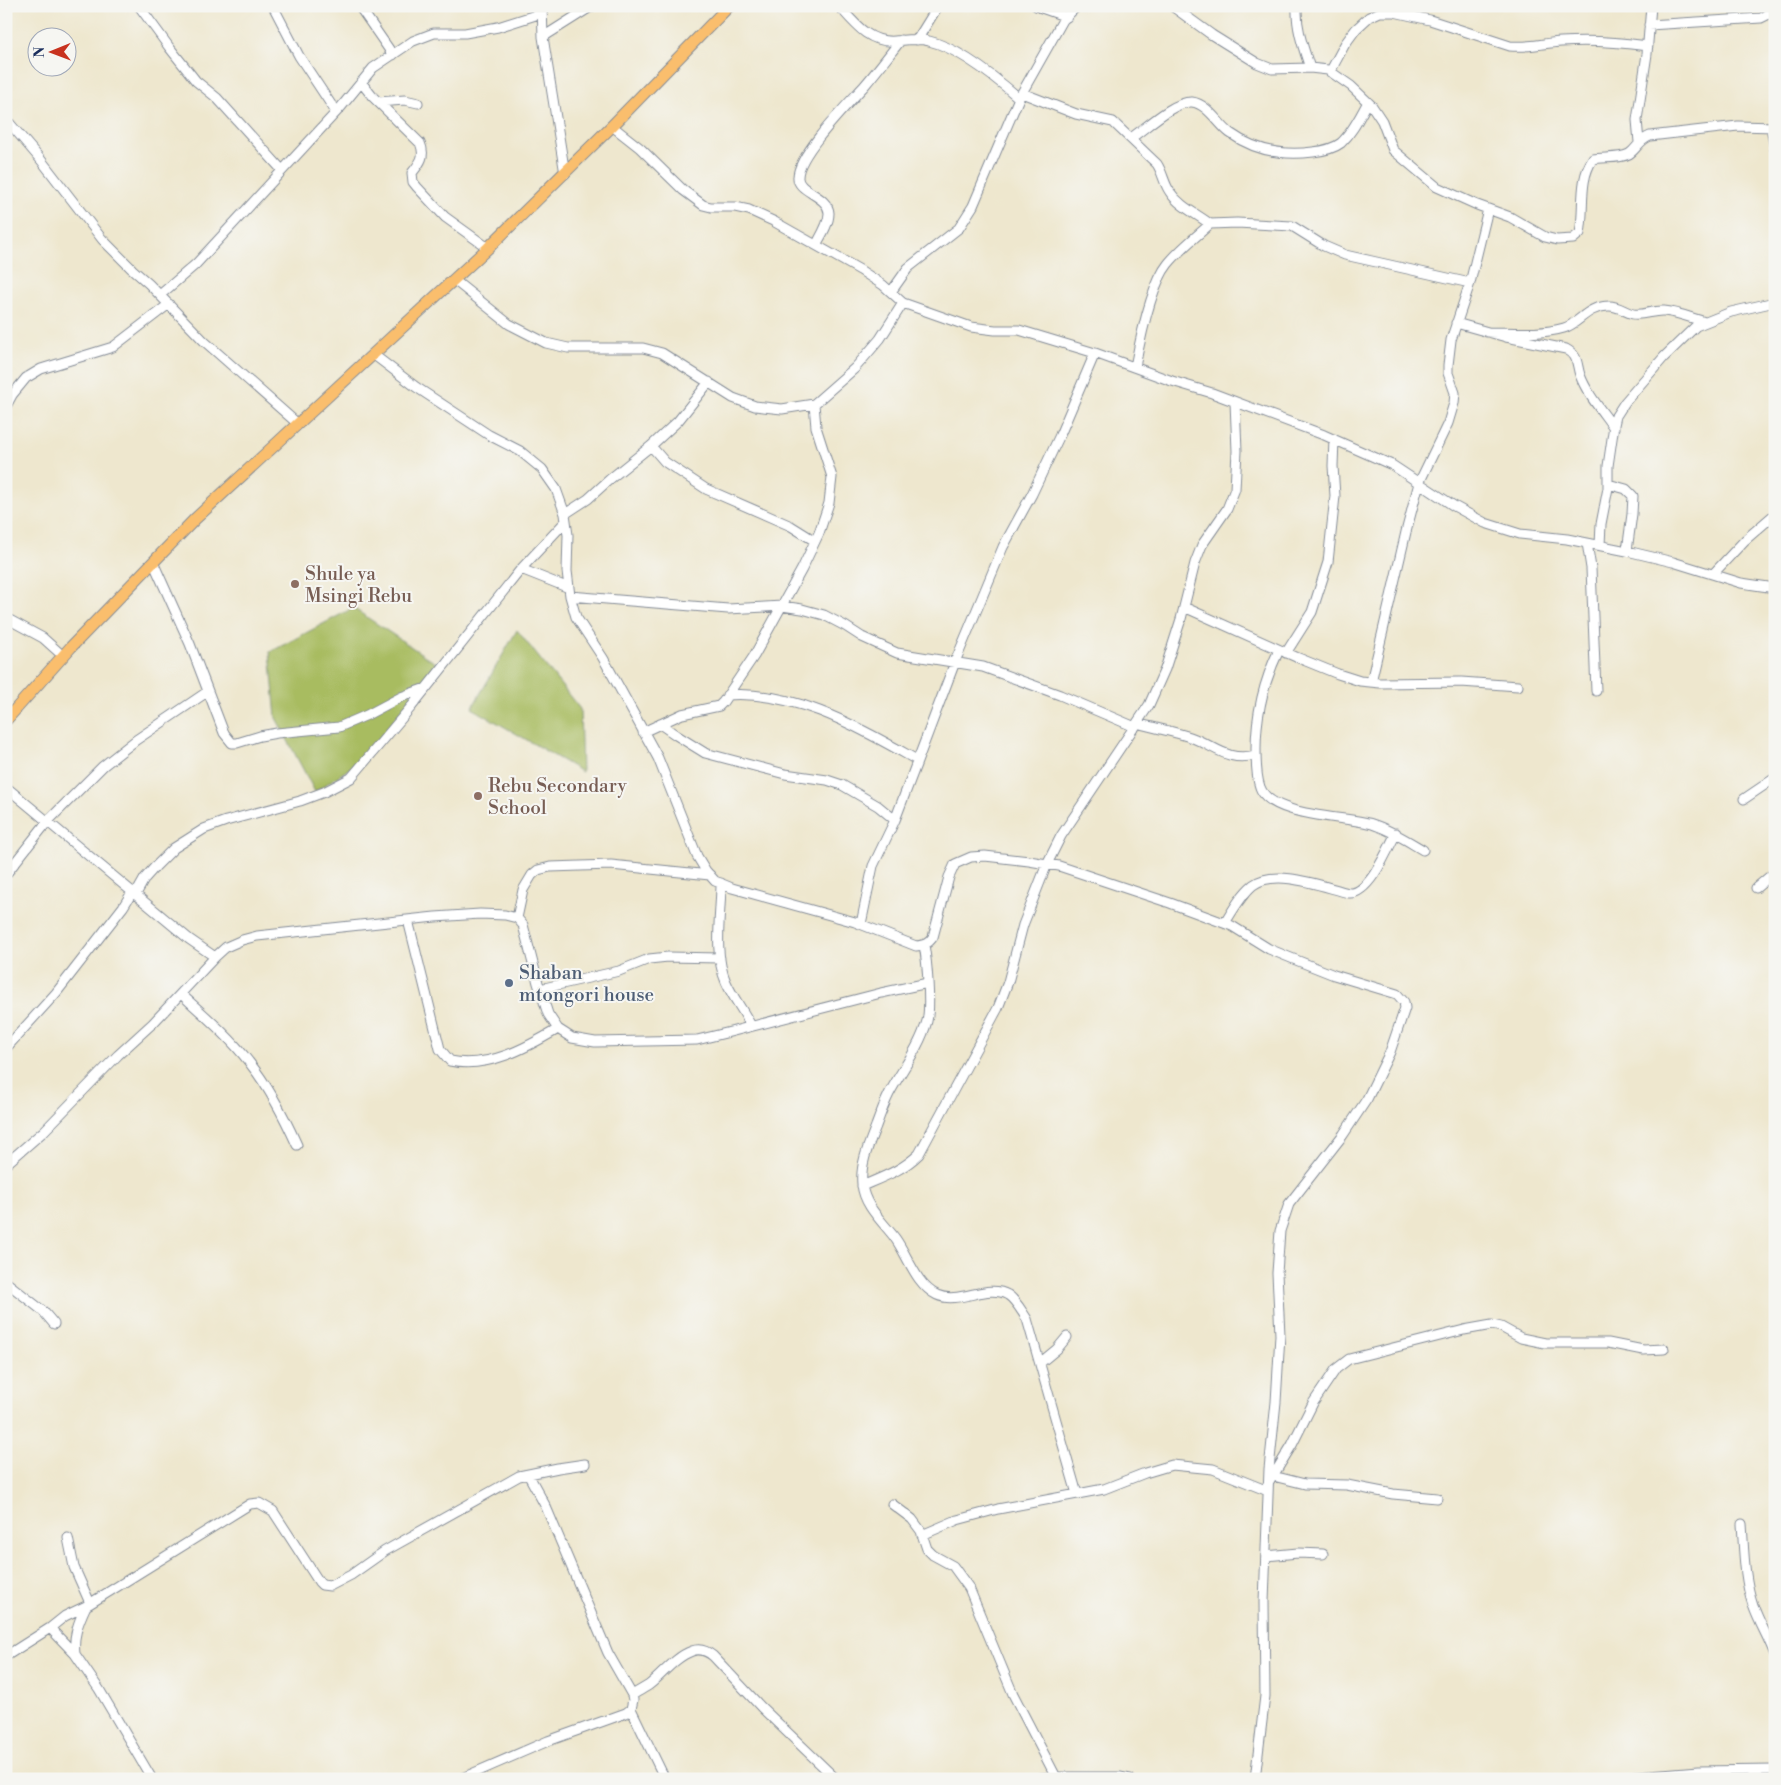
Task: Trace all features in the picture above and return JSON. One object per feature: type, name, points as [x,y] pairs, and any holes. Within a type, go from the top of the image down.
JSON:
[{"type":"main road","points":[[6,720],[63,656],[195,519],[488,248],[612,126],[728,6]]},
{"type":"street","points":[[139,6],[196,81],[217,98],[282,170]]},
{"type":"street","points":[[273,6],[299,56],[336,112]]},
{"type":"street","points":[[359,6],[393,55]]},
{"type":"street","points":[[543,37],[592,6]]},
{"type":"street","points":[[839,6],[862,32],[878,41],[929,40],[950,49],[985,69],[1020,95],[1076,114],[1113,122],[1157,164],[1169,191],[1176,200],[1210,224],[1237,223],[1292,226],[1324,246],[1345,255],[1470,283]]},
{"type":"street","points":[[917,40],[938,6]]},
{"type":"street","points":[[1036,6],[1067,17]]},
{"type":"street","points":[[891,292],[908,268],[959,228],[973,206],[1020,95],[1067,17],[1077,6]]},
{"type":"street","points":[[1172,6],[1212,35],[1264,66],[1272,69],[1310,68],[1330,72],[1351,86],[1368,102],[1382,121],[1393,150],[1437,187],[1510,217],[1545,237],[1557,240],[1573,239],[1580,233],[1585,178],[1588,167],[1594,159],[1627,154],[1634,150],[1639,142],[1650,136],[1738,126],[1773,127],[1775,149]]},
{"type":"street","points":[[1297,6],[1296,22],[1310,68]]},
{"type":"street","points":[[1374,15],[1379,6]]},
{"type":"street","points":[[1639,142],[1637,120],[1648,46],[1651,6]]},
{"type":"street","points":[[1649,25],[1761,18],[1768,15],[1774,6]]},
{"type":"street","points":[[160,295],[196,264],[336,112],[373,68],[413,41],[434,33],[465,33],[498,26],[542,10],[543,37],[564,174]]},
{"type":"street","points":[[1330,72],[1345,44],[1356,29],[1369,17],[1380,12],[1394,12],[1430,20],[1510,46],[1521,47],[1588,41],[1648,46]]},
{"type":"street","points":[[816,245],[826,226],[829,213],[821,199],[798,182],[800,169],[818,138],[901,40]]},
{"type":"street","points":[[361,82],[420,144],[423,150],[422,160],[412,174],[413,182],[417,188],[446,217],[488,248]]},
{"type":"street","points":[[378,102],[405,100],[418,104]]},
{"type":"street","points":[[1130,138],[1173,108],[1192,102],[1200,105],[1230,132],[1254,147],[1280,154],[1326,151],[1340,144],[1354,128],[1368,102]]},
{"type":"street","points":[[6,119],[41,160],[102,239],[225,361],[298,424]]},
{"type":"street","points":[[612,126],[640,148],[683,190],[703,205],[749,210],[860,270],[903,302],[971,327],[994,330],[1019,330],[1095,353],[1334,439],[1392,465],[1485,523],[1520,534],[1587,542],[1673,562],[1742,583],[1775,588]]},
{"type":"street","points":[[1371,682],[1419,483],[1448,423],[1454,403],[1455,393],[1448,373],[1451,340],[1470,283],[1488,209]]},
{"type":"street","points":[[1135,367],[1147,315],[1158,283],[1167,266],[1210,224]]},
{"type":"street","points":[[454,280],[509,324],[546,343],[568,348],[643,348],[662,353],[733,398],[755,406],[782,409],[814,404],[856,368],[880,338],[903,302]]},
{"type":"street","points":[[1600,545],[1601,524],[1608,484],[1608,466],[1616,416],[1620,410],[1645,377],[1696,326],[1731,312],[1775,302]]},
{"type":"street","points":[[6,406],[12,395],[26,378],[41,369],[113,347],[169,304]]},
{"type":"street","points":[[1487,332],[1536,332],[1566,328],[1585,313],[1600,307],[1609,306],[1616,306],[1631,314],[1637,315],[1653,311],[1664,311],[1704,322]]},
{"type":"street","points":[[1456,323],[1573,352],[1580,375],[1614,428]]},
{"type":"street","points":[[861,924],[873,866],[895,820],[955,662],[1003,547],[1052,452],[1095,353]]},
{"type":"street","points":[[374,355],[416,387],[489,435],[520,451],[542,469],[556,490],[568,535],[567,571],[569,592],[576,617],[603,658],[658,758],[697,856],[715,881],[786,904],[861,924],[916,946],[929,943],[933,937],[949,877],[955,864],[971,857],[985,856],[1047,864],[1082,873],[1225,923],[1269,949],[1334,975],[1397,994],[1404,1002],[1405,1008],[1390,1052],[1366,1099],[1343,1135],[1290,1204],[1280,1231],[1277,1273],[1280,1335],[1264,1602],[1265,1696],[1254,1779]]},
{"type":"street","points":[[6,1048],[56,993],[134,892],[174,848],[204,829],[226,821],[300,801],[324,792],[351,778],[521,569],[565,518],[678,421],[709,382]]},
{"type":"street","points":[[862,1186],[894,1173],[911,1162],[919,1154],[998,1008],[1008,982],[1024,925],[1047,864],[1061,836],[1149,706],[1165,669],[1198,554],[1202,545],[1227,509],[1235,489],[1235,402]]},
{"type":"street","points":[[643,732],[692,711],[719,706],[754,656],[782,606],[815,541],[829,503],[832,477],[816,427],[814,404]]},
{"type":"street","points":[[1334,439],[1335,496],[1328,562],[1312,612],[1271,668],[1262,691],[1256,729],[1256,755],[1260,788],[1271,801],[1307,814],[1371,824],[1396,833],[1422,850]]},
{"type":"street","points":[[651,446],[665,462],[706,489],[791,526],[815,541]]},
{"type":"street","points":[[1608,484],[1626,489],[1632,496],[1632,514],[1627,551]]},
{"type":"street","points":[[1713,574],[1744,540],[1775,514]]},
{"type":"street","points":[[1587,542],[1591,568],[1596,691]]},
{"type":"street","points":[[153,562],[190,644],[224,733],[232,743],[260,736],[339,726],[426,688]]},
{"type":"street","points":[[521,569],[569,592],[728,609],[782,606],[802,609],[824,615],[862,637],[897,653],[983,667],[1136,725],[1187,736],[1222,753],[1236,757],[1256,755]]},
{"type":"street","points":[[1184,607],[1283,652],[1360,681],[1461,682],[1518,686]]},
{"type":"street","points":[[6,618],[43,638],[63,656]]},
{"type":"street","points":[[6,874],[47,822],[102,766],[136,740],[207,692]]},
{"type":"street","points":[[727,696],[761,695],[801,704],[824,712],[918,760]]},
{"type":"street","points":[[660,724],[705,753],[785,774],[827,780],[842,785],[878,806],[895,820]]},
{"type":"street","points":[[1744,799],[1775,778]]},
{"type":"street","points":[[6,787],[189,939],[215,957]]},
{"type":"street","points":[[1225,923],[1246,892],[1254,885],[1267,879],[1285,878],[1348,893],[1358,891],[1372,877],[1396,833]]},
{"type":"street","points":[[517,918],[523,890],[532,876],[538,870],[550,867],[611,865],[710,875]]},
{"type":"street","points":[[1756,888],[1775,872]]},
{"type":"street","points":[[721,883],[720,958],[726,982],[751,1026]]},
{"type":"street","points":[[6,1164],[44,1131],[181,994],[226,946],[257,936],[480,914],[505,915],[517,918],[523,925],[548,1014],[558,1029],[572,1038],[595,1042],[697,1040],[881,993],[928,983]]},
{"type":"street","points":[[408,920],[440,1049],[450,1061],[462,1064],[503,1057],[534,1043],[558,1029]]},
{"type":"street","points":[[924,945],[927,960],[928,1018],[923,1033],[888,1097],[871,1138],[861,1173],[862,1186],[871,1208],[895,1239],[926,1288],[938,1296],[949,1297],[993,1292],[1008,1296],[1026,1319],[1077,1494]]},
{"type":"street","points":[[540,989],[618,970],[649,959],[668,957],[720,958]]},
{"type":"street","points":[[181,994],[216,1026],[248,1060],[285,1119],[297,1145]]},
{"type":"street","points":[[6,1282],[43,1311],[54,1324]]},
{"type":"street","points":[[1270,1484],[1313,1403],[1336,1369],[1349,1359],[1464,1330],[1492,1325],[1501,1327],[1521,1338],[1545,1343],[1608,1343],[1643,1350],[1664,1349]]},
{"type":"street","points":[[1040,1363],[1057,1350],[1068,1337]]},
{"type":"street","points":[[6,1656],[50,1628],[65,1616],[88,1605],[250,1504],[259,1503],[273,1511],[318,1582],[322,1585],[330,1586],[351,1575],[385,1551],[519,1476],[585,1464]]},
{"type":"street","points":[[922,1535],[957,1520],[998,1509],[1104,1489],[1172,1465],[1213,1469],[1270,1484],[1347,1485],[1393,1494],[1437,1498]]},
{"type":"street","points":[[528,1474],[546,1507],[608,1653],[632,1695],[631,1709],[665,1779]]},
{"type":"street","points":[[892,1504],[912,1519],[932,1555],[953,1566],[969,1588],[1013,1694],[1056,1777]]},
{"type":"street","points":[[1742,1524],[1744,1562],[1749,1593],[1758,1619],[1775,1655]]},
{"type":"street","points":[[68,1538],[74,1567],[88,1605],[75,1632],[75,1654]]},
{"type":"street","points":[[1266,1556],[1298,1553],[1323,1554]]},
{"type":"street","points":[[50,1628],[75,1654],[99,1688],[152,1779]]},
{"type":"street","points":[[632,1695],[647,1686],[692,1651],[707,1651],[714,1656],[761,1708],[836,1779]]},
{"type":"street","points":[[460,1779],[548,1741],[626,1713],[631,1709]]},
{"type":"street","points":[[1602,1779],[1698,1771],[1745,1774],[1775,1770]]},
{"type":"street","points":[[1032,1779],[1120,1777],[1130,1779]]},
{"type":"green space","points":[[353,608],[437,664],[365,758],[315,792],[276,718],[270,652]]},
{"type":"green space","points":[[517,630],[580,709],[582,772],[472,708]]},
{"type":"place","name":"Shule ya Msingi Rebu","points":[[295,584]]},
{"type":"place","name":"Rebu Secondary School","points":[[478,796]]},
{"type":"place","name":"Shaban mtongori house","points":[[509,983]]}]
